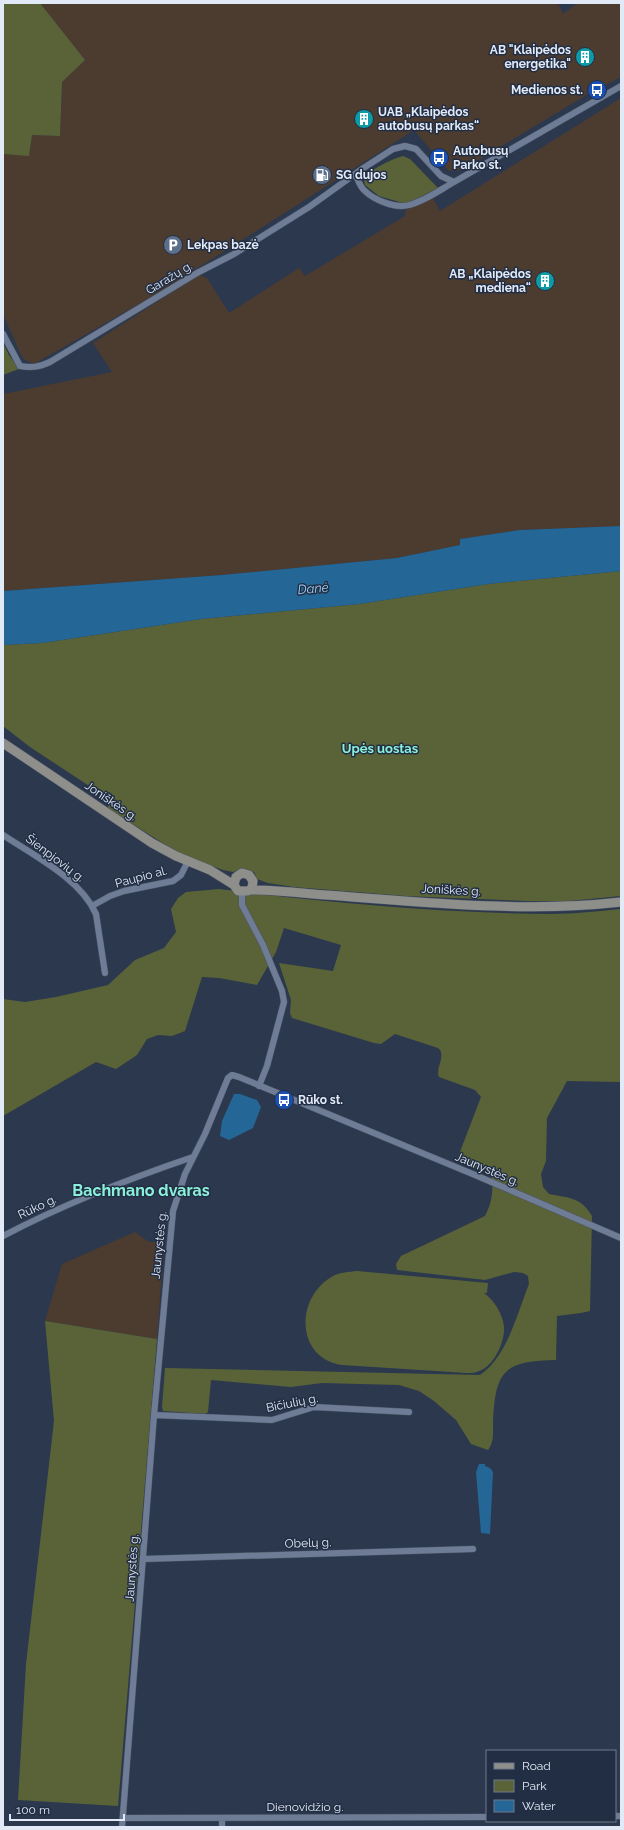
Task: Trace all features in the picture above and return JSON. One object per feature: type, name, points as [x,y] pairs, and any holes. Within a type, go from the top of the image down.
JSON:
[{"type":"main road","name":"Joniškės g.","points":[[3,743],[152,843],[210,870],[234,885]]},
{"type":"main road","name":"Joniškės g.","points":[[210,870],[238,874]]},
{"type":"main road","points":[[242,873],[249,875],[248,888],[238,891],[234,885],[234,881],[238,874],[242,873]]},
{"type":"main road","name":"Joniškės g.","points":[[248,888],[420,901],[534,906],[565,906],[621,902]]},
{"type":"street","points":[[356,175],[361,187],[366,192],[385,202],[403,206],[421,200],[621,86]]},
{"type":"street","name":"Garažų g.","points":[[3,334],[20,366],[31,368],[50,362],[197,273],[234,254],[309,207],[393,149],[405,146],[416,149],[441,176],[454,182]]},
{"type":"street","name":"Šienpjovių g.","points":[[3,835],[69,880],[92,906],[96,914],[105,973]]},
{"type":"street","name":"Paupio al.","points":[[92,906],[110,896],[124,891],[173,881],[181,875],[188,861]]},
{"type":"street","points":[[248,888],[242,905],[263,945],[282,991],[284,1002],[267,1066],[259,1086]]},
{"type":"street","name":"Jaunystės g.","points":[[122,1827],[124,1818],[154,1415],[173,1211],[185,1174],[205,1134],[228,1078],[232,1075],[475,1175],[621,1238]]},
{"type":"street","name":"Rūko g.","points":[[3,1236],[46,1214],[99,1192],[193,1157]]},
{"type":"street","name":"Bičiulių g.","points":[[154,1415],[272,1420],[314,1407],[409,1412]]},
{"type":"street","name":"Obelų g.","points":[[144,1559],[473,1549]]},
{"type":"street","name":"Dienovidžio g.","points":[[124,1818],[486,1817]]},
{"type":"street","points":[[222,1818],[222,1827]]},
{"type":"shaded area","points":[[40,3],[558,3],[563,14],[577,3],[621,3],[621,77],[588,94],[462,170],[449,171],[414,130],[144,301],[34,364],[24,359],[21,355],[3,314],[3,154],[29,155],[32,135],[60,136],[62,82],[85,60]]},
{"type":"shaded area","points":[[621,98],[621,526],[520,530],[460,539],[460,545],[397,558],[222,575],[3,591],[3,394],[112,372],[93,343],[199,275],[207,278],[229,313],[299,268],[305,276],[405,216],[406,210],[433,198],[440,211]]},
{"type":"shaded area","points":[[135,1232],[149,1242],[164,1242],[157,1339],[45,1321],[62,1264]]},
{"type":"green space","points":[[3,3],[40,3],[85,60],[62,82],[60,136],[32,135],[29,156],[3,154]]},
{"type":"green space","points":[[403,156],[410,159],[438,188],[406,204],[379,196],[365,185],[364,180],[370,172],[387,162]]},
{"type":"green space","points":[[3,343],[19,369],[3,375]]},
{"type":"green space","points":[[621,571],[621,896],[569,901],[528,901],[405,896],[294,887],[268,883],[257,879],[254,872],[240,870],[233,872],[223,870],[188,857],[169,847],[107,808],[112,801],[30,747],[3,726],[3,645],[42,643],[201,619],[359,604],[488,584]]},
{"type":"green space","points":[[219,889],[343,903],[468,912],[560,914],[621,909],[621,1082],[567,1081],[547,1118],[546,1161],[541,1174],[543,1187],[549,1194],[574,1199],[583,1205],[592,1216],[590,1311],[557,1316],[556,1360],[524,1363],[505,1372],[496,1392],[493,1438],[488,1450],[471,1444],[456,1420],[434,1401],[419,1391],[399,1385],[322,1383],[291,1387],[211,1380],[208,1412],[205,1414],[163,1411],[165,1368],[480,1375],[497,1357],[510,1334],[515,1321],[529,1284],[528,1276],[523,1273],[514,1272],[485,1280],[397,1270],[396,1264],[401,1256],[485,1216],[492,1197],[492,1178],[487,1173],[459,1162],[458,1157],[481,1097],[475,1090],[439,1077],[438,1070],[441,1054],[438,1048],[395,1034],[381,1044],[374,1043],[292,1018],[290,1013],[291,1000],[279,963],[333,971],[341,945],[284,928],[276,952],[257,985],[219,978],[202,977],[185,1031],[172,1036],[158,1035],[147,1039],[137,1055],[116,1069],[96,1062],[3,1116],[3,999],[25,1002],[56,997],[108,985],[135,960],[164,948],[176,932],[171,909],[178,898],[186,892]]},
{"type":"green space","points":[[357,1271],[488,1283],[487,1293],[484,1293],[491,1299],[497,1308],[502,1317],[504,1327],[503,1340],[498,1353],[484,1368],[470,1373],[342,1365],[327,1360],[315,1351],[308,1339],[306,1326],[307,1312],[312,1298],[321,1286],[333,1276],[345,1272]]},
{"type":"green space","points":[[45,1321],[157,1339],[118,1806],[18,1800],[26,1664],[54,1421]]},
{"type":"water","name":"Danė","points":[[621,526],[621,571],[488,584],[359,604],[201,619],[42,643],[3,645],[3,591],[222,575],[397,558],[460,545],[460,539],[520,530]]},
{"type":"water","points":[[234,1094],[240,1094],[257,1100],[261,1107],[253,1128],[229,1140],[220,1136],[222,1121]]},
{"type":"water","points":[[479,1464],[485,1464],[485,1466],[490,1468],[493,1472],[490,1534],[481,1533],[476,1472]]},
{"type":"place","name":"AB \"Klaipėdos energetika\"","points":[[585,57]]},
{"type":"place","name":"Medienos st.","points":[[597,90]]},
{"type":"place","name":"UAB „Klaipėdos autobusų parkas“","points":[[364,119]]},
{"type":"place","name":"Autobusų Parko st.","points":[[439,158]]},
{"type":"place","name":"SG dujos","points":[[322,175]]},
{"type":"place","name":"Lekpas bazė","points":[[173,245]]},
{"type":"place","name":"AB „Klaipėdos mediena“","points":[[545,281]]},
{"type":"place","name":"Rūko st.","points":[[284,1100]]},
{"type":"district","name":"Upės uostas","points":[[380,748]]},
{"type":"district","name":"Bachmano dvaras","points":[[141,1190]]}]
